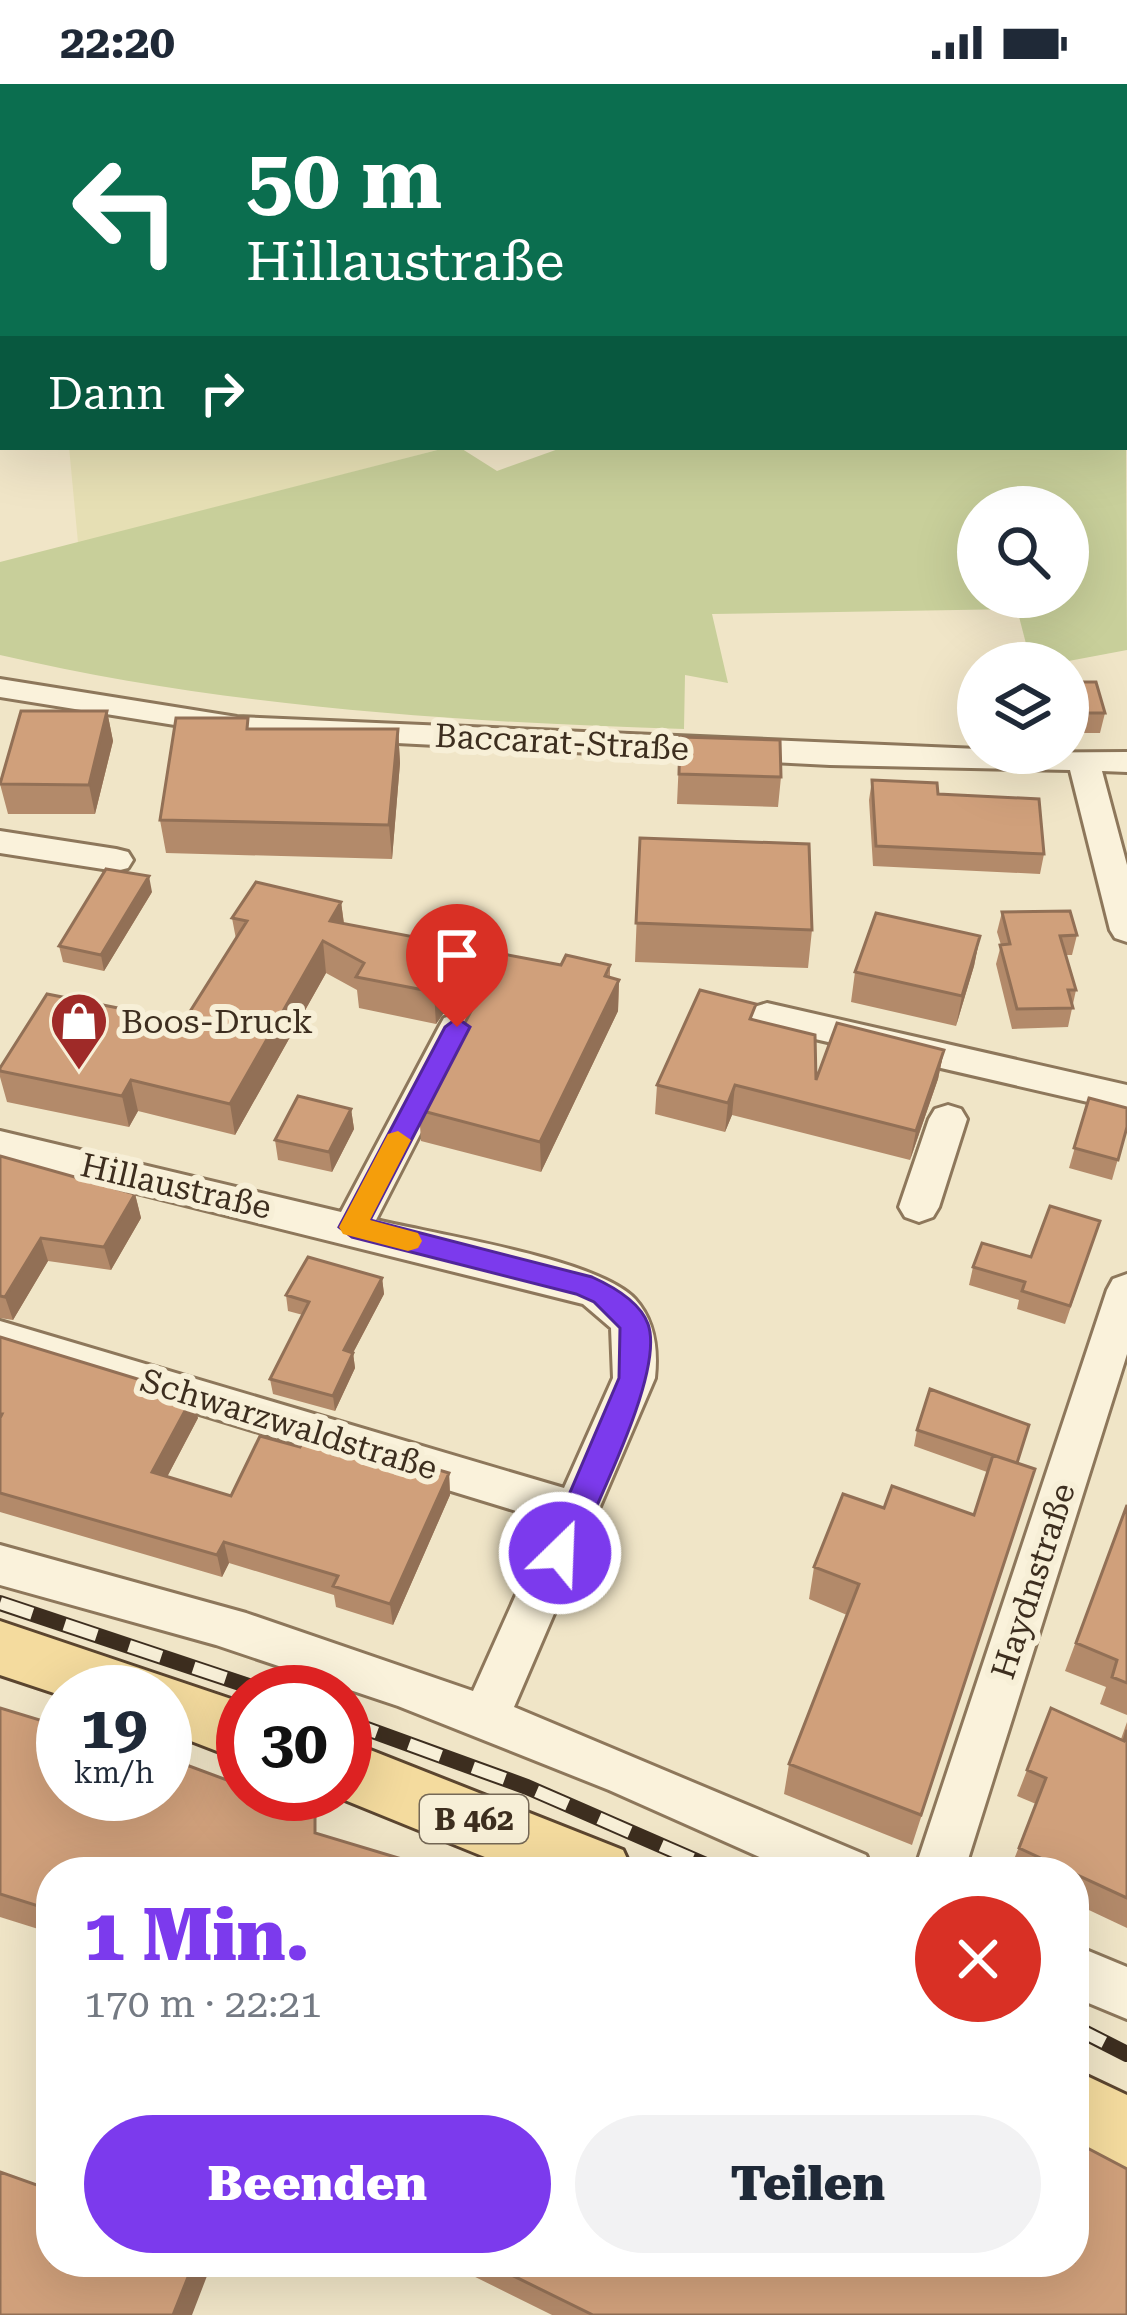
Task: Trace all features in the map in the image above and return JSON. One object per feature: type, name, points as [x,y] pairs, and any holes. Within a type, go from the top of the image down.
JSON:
[{"type":"main road","points":[[0,1648],[53,1665]]},
{"type":"main road","name":"B 462","points":[[372,1781],[562,1857]]},
{"type":"main road","points":[[1089,2113],[1127,2134]]},
{"type":"street","name":"Baccarat-Straße","points":[[0,688],[258,728],[957,758]]},
{"type":"street","name":"Baccarat-Straße","points":[[1089,763],[1127,762]]},
{"type":"street","points":[[1087,774],[1126,925]]},
{"type":"street","points":[[0,842],[116,860]]},
{"type":"street","points":[[767,1016],[1127,1098]]},
{"type":"street","points":[[352,1227],[457,1027]]},
{"type":"street","points":[[920,1207],[949,1119]]},
{"type":"street","name":"Hillaustraße","points":[[0,1144],[582,1285],[604,1294],[634,1323],[638,1340],[634,1378],[485,1718]]},
{"type":"street","name":"Haydnstraße","points":[[944,1857],[1127,1291]]},
{"type":"street","name":"Schwarzwaldstraße","points":[[0,1337],[579,1511]]},
{"type":"street","points":[[0,1565],[248,1634],[485,1718],[706,1807],[815,1857]]},
{"type":"street","points":[[1089,1978],[1127,1994]]},
{"type":"shaded area","points":[[69,450],[437,450],[78,543]]},
{"type":"green space","points":[[437,450],[464,450],[497,471],[556,450],[1126,450],[1127,650],[1089,657],[1089,642],[1026,642],[1019,618],[1089,618],[1089,486],[957,486],[957,610],[712,614],[728,683],[685,675],[684,729],[340,709],[169,688],[0,655],[0,562]]},
{"type":"building","points":[[1089,682],[1096,682],[1105,713],[1089,713]]},
{"type":"building","points":[[21,711],[107,711],[89,785],[0,784]]},
{"type":"building","points":[[176,718],[248,718],[247,729],[398,729],[389,825],[160,820]]},
{"type":"building","points":[[680,737],[780,740],[781,777],[679,774]]},
{"type":"building","points":[[872,780],[937,783],[938,794],[1039,799],[1044,854],[876,846]]},
{"type":"building","points":[[640,838],[809,844],[812,930],[636,923]]},
{"type":"building","points":[[106,869],[149,876],[101,955],[59,946]]},
{"type":"building","points":[[256,882],[341,902],[330,921],[561,965],[566,955],[610,965],[605,976],[619,980],[540,1142],[419,1110],[478,998],[473,984],[454,978],[441,982],[434,992],[356,977],[364,963],[323,941],[230,1104],[131,1080],[122,1096],[0,1071],[47,994],[184,1021],[247,921],[232,918]]},
{"type":"building","points":[[1070,911],[1077,935],[1060,936],[1076,990],[1068,990],[1073,1008],[1017,1009],[1000,945],[1010,944],[1002,912]]},
{"type":"building","points":[[876,913],[980,936],[962,996],[855,972]]},
{"type":"building","points":[[700,990],[756,1004],[750,1019],[815,1035],[816,1080],[837,1023],[944,1050],[916,1131],[735,1085],[728,1103],[657,1085]]},
{"type":"building","points":[[298,1096],[351,1109],[329,1152],[275,1140]]},
{"type":"building","points":[[1089,1098],[1127,1108],[1118,1160],[1074,1148]]},
{"type":"building","points":[[0,1156],[135,1194],[104,1247],[41,1238],[5,1297],[0,1296]]},
{"type":"building","points":[[1050,1206],[1100,1221],[1070,1306],[1022,1291],[1025,1282],[973,1267],[982,1243],[1031,1257]]},
{"type":"building","points":[[308,1257],[382,1278],[344,1350],[353,1353],[333,1396],[270,1379],[309,1302],[286,1295]]},
{"type":"building","points":[[0,1337],[193,1396],[152,1472],[231,1496],[260,1436],[300,1447],[308,1431],[449,1473],[390,1604],[333,1586],[338,1576],[224,1542],[217,1555],[0,1493]]},
{"type":"building","points":[[930,1389],[1029,1425],[1017,1463],[917,1430]]},
{"type":"building","points":[[993,1455],[1035,1469],[921,1815],[789,1764],[859,1584],[814,1567],[843,1494],[884,1508],[892,1486],[974,1515]]},
{"type":"building","points":[[1127,1505],[1127,1683],[1112,1677],[1117,1660],[1076,1643]]},
{"type":"building","points":[[0,1708],[36,1719],[36,1821],[192,1821],[192,1767],[216,1776],[216,1821],[315,1821],[315,1833],[395,1857],[36,1857],[36,1905],[0,1894]]},
{"type":"building","points":[[1051,1708],[1124,1741],[1127,1730],[1127,1898],[1089,1880],[1089,1857],[1038,1857],[1019,1848],[1046,1778],[1027,1770]]},
{"type":"building","points":[[1089,2149],[1127,2169],[1127,2315],[593,2315],[516,2277],[1089,2277]]},
{"type":"building","points":[[0,2172],[36,2185],[36,2277],[188,2277],[173,2315],[0,2315]]},
{"type":"railway","points":[[0,1603],[216,1675]]},
{"type":"railway","points":[[372,1731],[527,1787],[688,1857]]},
{"type":"railway","points":[[1089,2035],[1127,2054]]},
{"type":"slow traffic","points":[[398,1140],[352,1227],[408,1241]]},
{"type":"place","name":"Boos-Druck","points":[[79,1072]]},
{"type":"route","points":[[457,1027],[352,1227],[582,1285],[604,1294],[634,1323],[638,1340],[634,1378],[560,1553]]}]
